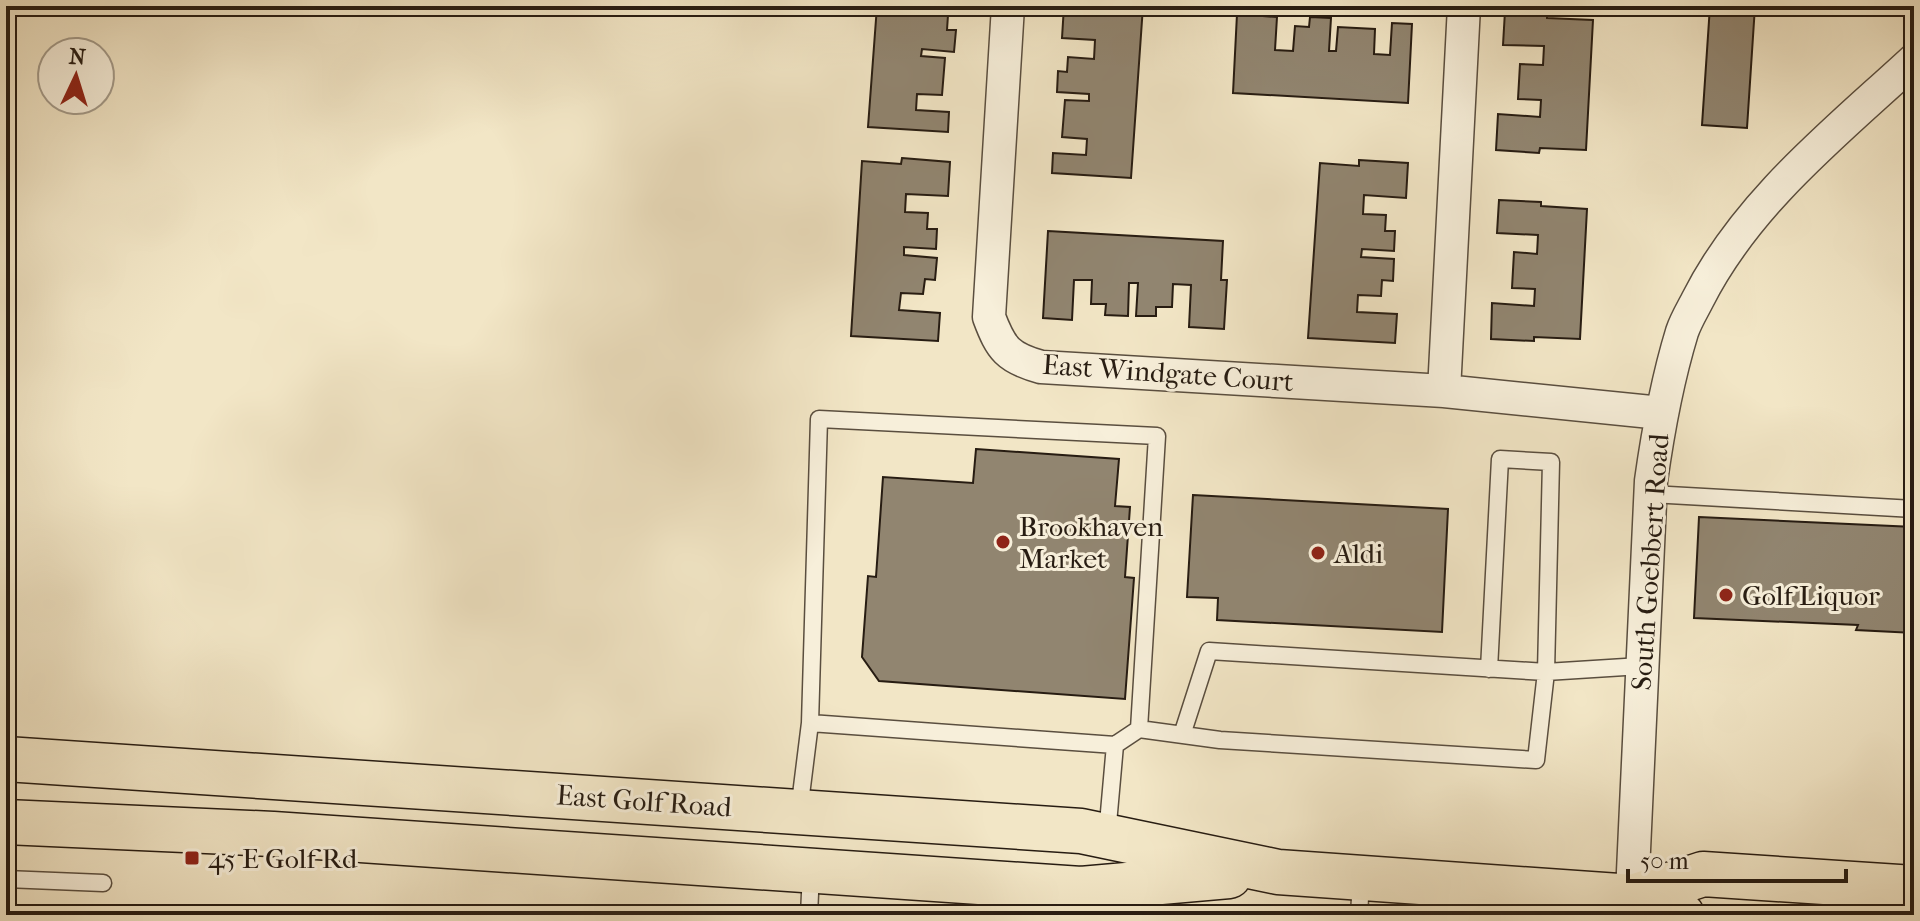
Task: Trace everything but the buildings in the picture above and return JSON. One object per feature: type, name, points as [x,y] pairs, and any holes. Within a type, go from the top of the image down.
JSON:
[{"type":"main road","name":"East Golf Road","points":[[6,759],[1081,831],[1278,872],[1360,896],[1632,906],[1682,915]]},
{"type":"main road","name":"East Golf Road","points":[[6,822],[273,834],[1081,889],[1278,872]]},
{"type":"main road","name":"East Golf Road","points":[[1632,906],[1703,874],[1914,888]]},
{"type":"street","name":"East Windgate Court","points":[[1008,6],[989,317],[999,343],[1017,361],[1041,367],[1444,391],[1661,413]]},
{"type":"street","points":[[1444,391],[1464,6]]},
{"type":"street","name":"South Goebbert Road","points":[[1632,906],[1651,494],[1661,413],[1683,329],[1714,268],[1754,214],[1797,169],[1914,60]]},
{"type":"lane","points":[[799,812],[810,723],[819,419],[1157,436],[1139,729]]},
{"type":"lane","points":[[810,723],[1115,745],[1139,729],[1220,740],[1536,760],[1546,672],[1551,462],[1500,459],[1489,669]]},
{"type":"lane","points":[[1651,494],[1914,509]]},
{"type":"lane","points":[[1182,735],[1209,651],[1546,672],[1641,666]]},
{"type":"lane","points":[[1107,837],[1115,745]]},
{"type":"lane","points":[[809,915],[811,871]]},
{"type":"lane","points":[[6,879],[103,883]]},
{"type":"place","name":"Brookhaven Market","points":[[1003,542]]},
{"type":"place","name":"Aldi","points":[[1318,553]]},
{"type":"place","name":"Golf Liquor","points":[[1726,595]]},
{"type":"place","name":"45 E Golf Rd","points":[[192,858]]}]
